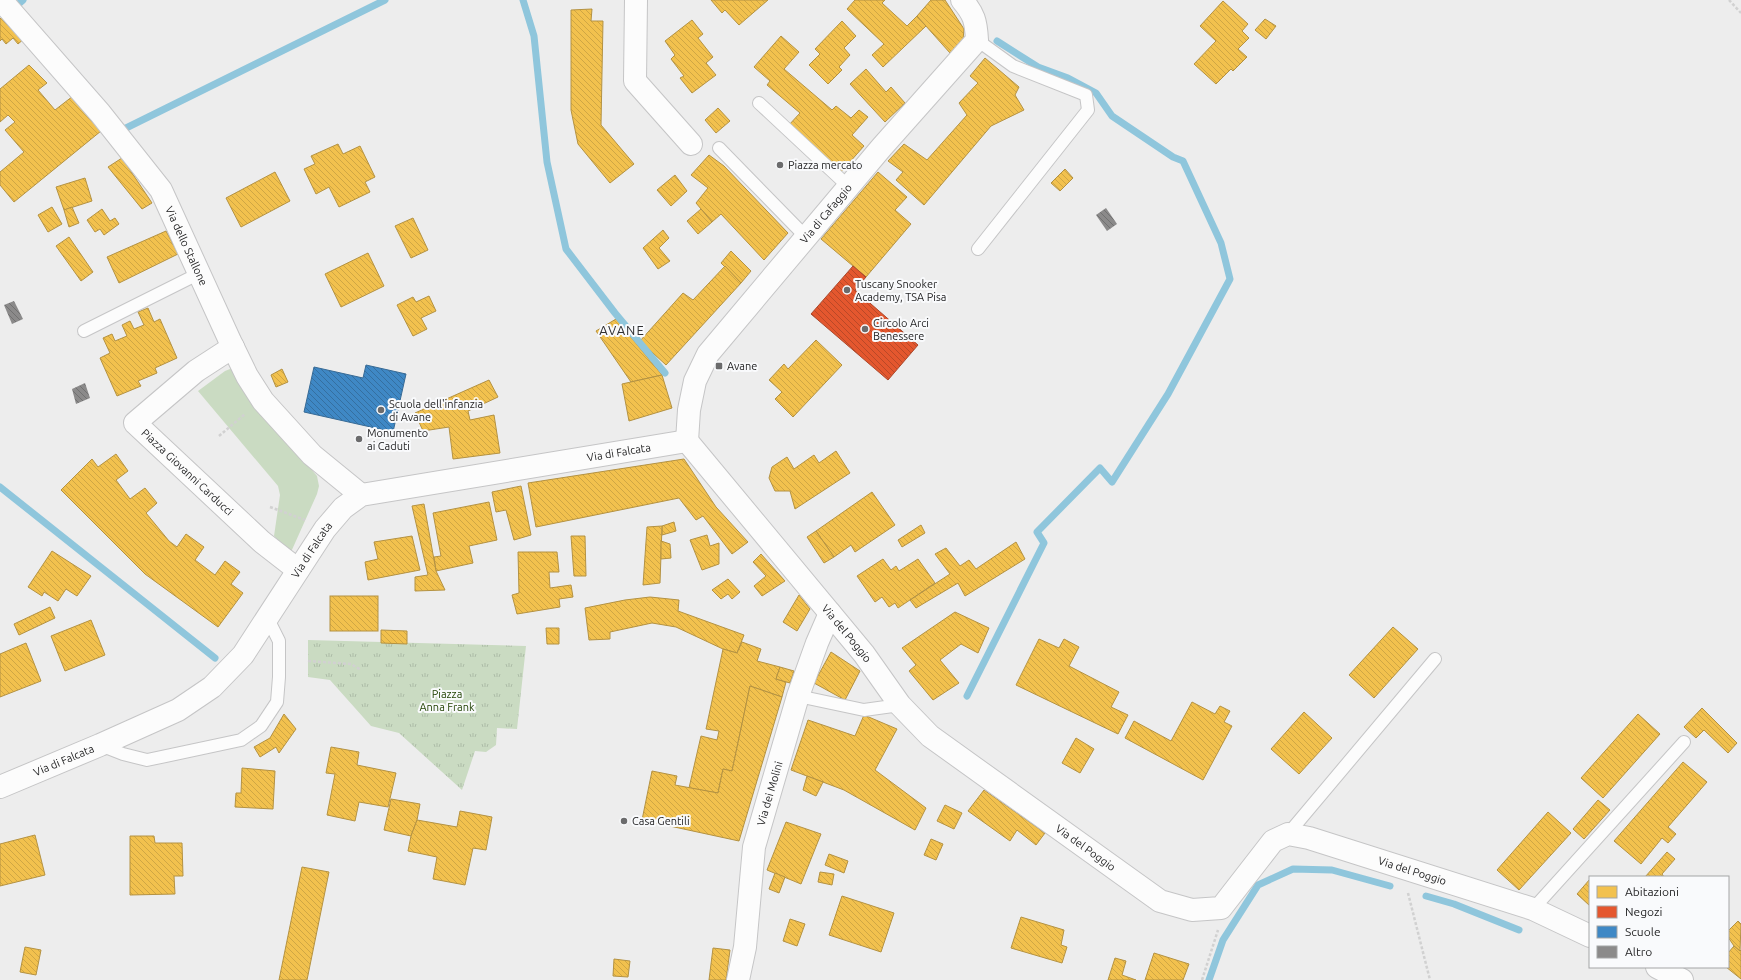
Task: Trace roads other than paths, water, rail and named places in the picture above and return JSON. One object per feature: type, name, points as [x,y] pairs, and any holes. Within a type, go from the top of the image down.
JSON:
[{"type":"street","name":"Via dello Stallone","points":[[0,0],[100,113],[161,190],[233,347],[263,401],[312,456],[361,495]]},
{"type":"street","points":[[636,0],[635,81],[691,144]]},
{"type":"street","points":[[969,3],[977,23],[977,40]]},
{"type":"street","name":"Via di Cafaggio","points":[[687,441],[689,410],[695,381],[708,354],[848,186],[977,40]]},
{"type":"street","name":"Piazza Giovanni Carducci","points":[[233,347],[196,371],[135,423],[262,542],[298,570]]},
{"type":"street","name":"Via di Falcata","points":[[0,787],[178,710],[212,687],[243,655],[268,619],[325,529],[343,508],[361,495],[687,441]]},
{"type":"street","name":"Via del Poggio","points":[[687,441],[864,654],[900,705],[930,736],[1160,901],[1192,910],[1220,908],[1273,841],[1288,834],[1309,838],[1532,909],[1589,936]]},
{"type":"street","name":"Via dei Molini","points":[[738,980],[745,947],[754,847],[798,696],[817,643],[830,613]]},
{"type":"street","points":[[1660,968],[1682,980]]},
{"type":"lane","points":[[977,40],[1014,66],[1086,95],[1088,110],[978,249]]},
{"type":"lane","points":[[759,103],[848,186]]},
{"type":"lane","points":[[719,148],[806,237]]},
{"type":"lane","points":[[84,331],[200,273]]},
{"type":"lane","points":[[100,745],[123,754],[147,760],[241,740],[261,726],[277,702],[279,678],[279,641],[268,619]]},
{"type":"lane","points":[[1288,834],[1435,659]]},
{"type":"lane","points":[[798,696],[864,710],[900,705]]},
{"type":"lane","points":[[1532,909],[1684,742]]},
{"type":"waterway","points":[[15,7],[23,0]]},
{"type":"waterway","points":[[122,130],[385,0]]},
{"type":"waterway","points":[[523,0],[534,36],[547,162],[566,249],[615,313],[665,373]]},
{"type":"waterway","points":[[967,696],[1044,543],[1037,532],[1100,468],[1112,482],[1168,394],[1230,279],[1221,243],[1183,161],[1173,157],[1112,116],[1096,93],[1068,78],[1038,67],[997,41]]},
{"type":"waterway","points":[[0,487],[215,658]]},
{"type":"waterway","points":[[1209,980],[1223,940],[1258,885],[1293,869],[1332,870],[1390,886]]},
{"type":"waterway","points":[[1426,896],[1454,904],[1519,930]]},
{"type":"place","name":"Piazza mercato","points":[[780,165]]},
{"type":"place","name":"Tuscany Snooker Academy, TSA Pisa","points":[[847,290]]},
{"type":"place","name":"Circolo Arci Benessere","points":[[865,329]]},
{"type":"place","name":"Avane","points":[[719,366]]},
{"type":"place","name":"Scuola dell'infanzia di Avane","points":[[381,410]]},
{"type":"place","name":"Monumento ai Caduti","points":[[359,439]]},
{"type":"place","name":"Casa Gentili","points":[[624,821]]},
{"type":"district","name":"AVANE","points":[[622,330]]},
{"type":"park label","name":"Piazza Anna Frank","points":[[447,700]]}]
